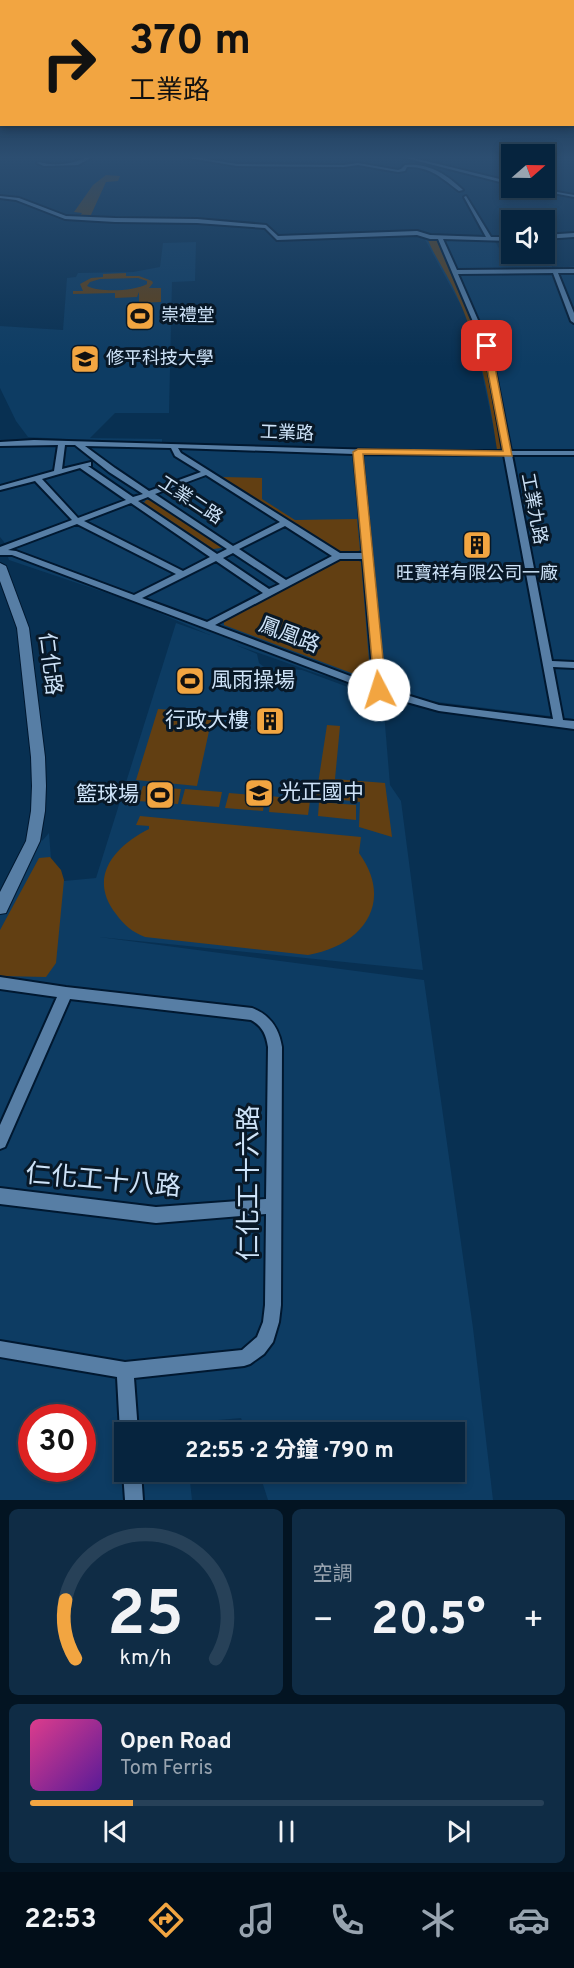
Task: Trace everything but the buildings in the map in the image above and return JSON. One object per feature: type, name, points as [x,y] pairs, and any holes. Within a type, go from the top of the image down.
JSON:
[{"type":"main road","name":"仁化路","points":[[0,566],[23,628],[38,757],[39,793],[33,841],[0,908]]},
{"type":"street","points":[[254,226],[266,227],[277,238],[417,233],[428,237],[501,238]]},
{"type":"street","points":[[483,226],[490,238]]},
{"type":"street","points":[[555,236],[574,235]]},
{"type":"street","name":"工業九路","points":[[440,237],[487,346],[559,724]]},
{"type":"street","points":[[456,272],[574,272]]},
{"type":"street","points":[[555,272],[574,321]]},
{"type":"street","points":[[58,472],[62,443]]},
{"type":"street","name":"工業路","points":[[0,444],[62,443],[358,452],[574,453]]},
{"type":"street","name":"工業二路","points":[[78,444],[99,461],[285,584]]},
{"type":"street","points":[[173,446],[178,454],[338,556]]},
{"type":"street","points":[[358,452],[379,690]]},
{"type":"street","points":[[0,488],[99,461]]},
{"type":"street","name":"工業二路","points":[[82,466],[269,593]]},
{"type":"street","points":[[0,551],[207,472]]},
{"type":"street","points":[[37,478],[77,520],[183,574]]},
{"type":"street","points":[[135,598],[285,523]]},
{"type":"street","name":"鳳凰路","points":[[0,551],[6,551],[209,625],[379,690],[439,708],[574,725]]},
{"type":"street","points":[[209,625],[338,556],[367,556]]},
{"type":"street","points":[[548,664],[574,665]]},
{"type":"street","name":"仁化工十六路","points":[[0,983],[66,993],[242,1012],[257,1016],[267,1023],[272,1032],[275,1047],[272,1318],[270,1331],[260,1348],[244,1358],[125,1370],[0,1349]]},
{"type":"street","points":[[0,1142],[66,993]]},
{"type":"street","name":"仁化工十八路","points":[[0,1196],[156,1215],[273,1206]]},
{"type":"street","points":[[125,1370],[128,1422]]},
{"type":"street","points":[[133,1482],[134,1500]]},
{"type":"shaded area","points":[[422,234],[478,235],[493,238],[501,252],[501,264],[550,264],[554,269],[574,266],[574,719],[430,701],[318,674],[236,645],[257,654],[259,663],[264,667],[302,670],[383,700],[390,785],[401,801],[423,970],[99,937],[424,980],[473,1328],[493,1500],[268,1500],[262,1482],[465,1482],[465,1422],[242,1422],[241,1418],[196,1422],[114,1422],[114,1482],[190,1482],[192,1500],[0,1500],[0,889],[3,888],[32,825],[42,841],[49,833],[51,859],[64,881],[96,878],[176,623],[210,635],[136,603],[9,560],[5,549],[8,547],[0,537],[0,443],[65,439],[28,437],[16,421],[0,388],[0,326],[63,330],[67,278],[76,277],[78,273],[133,272],[160,267],[163,243],[196,242],[195,281],[172,282],[169,413],[115,413],[90,438],[162,439],[162,443],[225,448],[499,454],[478,354],[464,311]]},
{"type":"shaded area","points":[[436,239],[482,347],[501,448],[497,450],[487,391],[472,333],[454,290],[431,247],[428,240]]},
{"type":"shaded area","points":[[126,273],[126,276],[139,276],[152,281],[149,288],[161,288],[161,302],[139,303],[139,292],[137,297],[115,298],[115,293],[73,294],[73,291],[83,291],[80,284],[91,278],[103,277],[103,274]],"holes":[[[138,278],[147,281],[147,284],[126,290],[100,290],[87,286],[90,282],[100,279]]]},
{"type":"shaded area","points":[[221,477],[262,478],[262,499],[295,520],[357,519],[360,550],[354,554],[342,554]]},
{"type":"shaded area","points":[[146,500],[151,500],[220,545],[221,548],[213,549],[144,503]]},
{"type":"shaded area","points":[[339,559],[355,559],[361,562],[370,673],[362,677],[224,625],[224,622]]},
{"type":"shaded area","points":[[158,709],[213,713],[197,786],[136,780]]},
{"type":"shaded area","points":[[327,725],[340,726],[335,779],[385,783],[392,837],[359,827],[360,802],[316,797]]},
{"type":"shaded area","name":"籃球場","points":[[143,786],[181,789],[178,804],[138,801]]},
{"type":"shaded area","name":"籃球場","points":[[185,789],[222,792],[219,807],[181,804]]},
{"type":"shaded area","points":[[229,793],[265,796],[263,811],[225,808]]},
{"type":"shaded area","points":[[271,796],[310,801],[308,815],[269,812]]},
{"type":"shaded area","points":[[319,802],[356,805],[356,820],[318,816]]},
{"type":"shaded area","points":[[140,816],[361,837],[359,853],[369,871],[374,889],[373,905],[367,919],[357,932],[344,942],[308,955],[145,937],[122,922],[108,900],[104,888],[105,875],[116,854],[125,844],[149,829],[149,826],[136,825]]},
{"type":"shaded area","points":[[50,857],[61,870],[64,880],[56,963],[46,977],[0,976],[0,930],[39,858]]},
{"type":"place","name":"崇禮堂","points":[[140,316]]},
{"type":"place","name":"修平科技大學","points":[[85,359]]},
{"type":"place","name":"旺寶祥有限公司一廠","points":[[477,545]]},
{"type":"place","name":"風雨操場","points":[[190,681]]},
{"type":"place","name":"行政大樓","points":[[270,721]]},
{"type":"place","name":"光正國中","points":[[259,793]]},
{"type":"place","name":"籃球場","points":[[160,795]]},
{"type":"route","points":[[379,690],[358,452],[509,454],[487,346]]}]
